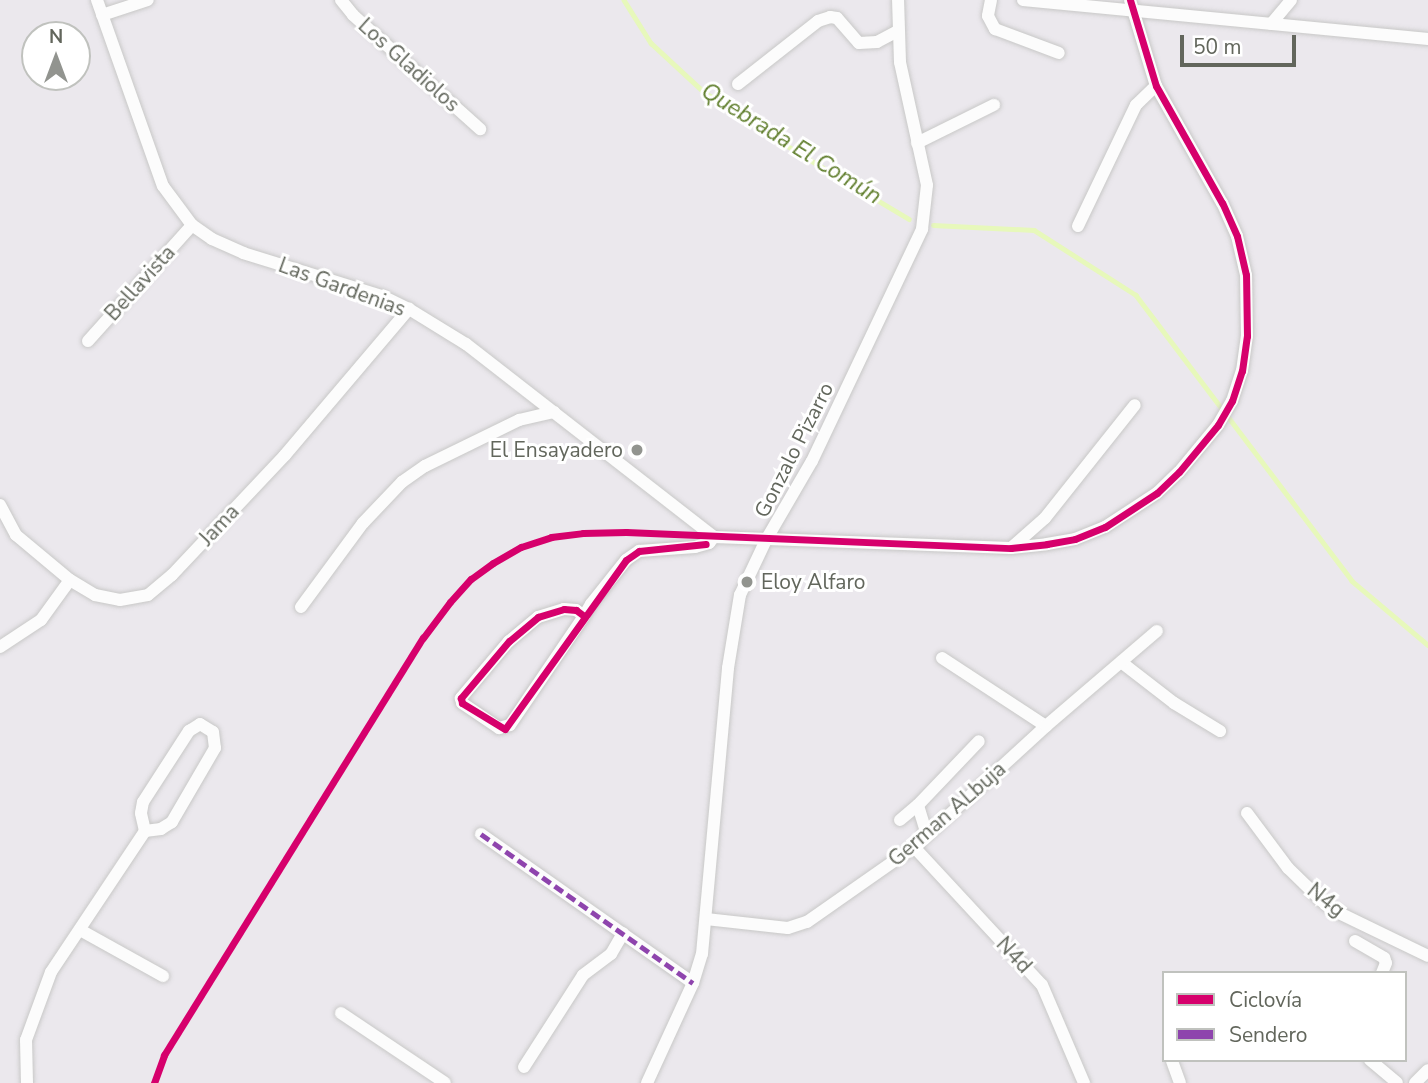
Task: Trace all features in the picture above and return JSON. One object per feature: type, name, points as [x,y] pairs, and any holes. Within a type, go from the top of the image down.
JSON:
[{"type":"street","name":"Las Gardenias","points":[[97,0],[163,186],[192,225],[212,239],[243,253],[382,296],[409,309],[466,345],[714,537]]},
{"type":"street","points":[[102,15],[148,0]]},
{"type":"street","name":"Los Gladiolos","points":[[341,0],[353,15],[480,129]]},
{"type":"street","name":"Gonzalo Pizarro","points":[[647,1083],[693,983],[702,954],[733,630],[740,596],[766,540],[812,461],[922,229],[927,185],[900,62],[898,0]]},
{"type":"street","points":[[991,0],[988,16],[995,29],[1059,53]]},
{"type":"street","points":[[1023,0],[1131,5],[1270,24],[1428,39]]},
{"type":"street","points":[[1270,24],[1291,0]]},
{"type":"street","points":[[584,616],[576,610],[564,608],[538,617],[509,641],[461,698],[462,704],[499,729],[510,725],[584,616],[626,560],[639,551],[695,547],[709,543],[714,537],[1011,548],[1075,539],[1105,527],[1157,493],[1179,472],[1217,425],[1232,401],[1242,371],[1249,306],[1246,275],[1237,236],[1222,203],[1156,86],[1131,5]]},
{"type":"street","points":[[738,83],[818,21],[830,17],[837,18],[859,43],[877,42],[898,31]]},
{"type":"street","points":[[1078,226],[1136,104],[1156,86]]},
{"type":"street","points":[[917,144],[995,105]]},
{"type":"street","name":"Bellavista","points":[[88,341],[192,225]]},
{"type":"street","name":"Jama","points":[[0,505],[16,535],[70,580],[95,595],[120,600],[148,595],[172,575],[285,455],[409,309]]},
{"type":"street","points":[[1011,548],[1045,518],[1135,405]]},
{"type":"street","points":[[301,607],[363,523],[402,482],[425,466],[486,436],[519,421],[554,412]]},
{"type":"street","points":[[0,647],[41,620],[70,580]]},
{"type":"street","name":"German ALbuja","points":[[706,919],[788,928],[807,922],[914,847],[1046,726],[1157,631]]},
{"type":"street","points":[[942,658],[1046,726]]},
{"type":"street","points":[[1121,662],[1174,703],[1220,731]]},
{"type":"street","points":[[27,1083],[26,1040],[51,972],[145,831],[141,813],[143,802],[189,731],[200,724],[213,732],[215,748],[172,822],[161,828],[145,831]]},
{"type":"street","points":[[900,820],[918,805],[979,741]]},
{"type":"street","points":[[918,805],[927,835]]},
{"type":"street","name":"N4g","points":[[1247,813],[1288,868],[1323,902],[1335,911],[1428,956]]},
{"type":"street","points":[[481,834],[693,983]]},
{"type":"street","name":"N4d","points":[[914,847],[1042,985],[1084,1083]]},
{"type":"street","points":[[80,930],[163,976]]},
{"type":"street","points":[[524,1067],[583,975],[611,954],[623,933]]},
{"type":"street","points":[[1355,941],[1384,958],[1387,963],[1383,971]]},
{"type":"street","points":[[341,1013],[445,1083]]},
{"type":"street","points":[[1172,1062],[1180,1083]]},
{"type":"street","points":[[1372,1062],[1397,1083]]},
{"type":"street","points":[[1415,1083],[1428,1069]]},
{"type":"waterway","name":"Quebrada El Común","points":[[624,0],[651,43],[704,92],[909,219]]},
{"type":"waterway","name":"Quebrada El Común","points":[[933,225],[1034,230],[1136,295],[1352,581],[1428,645]]},
{"type":"marked path","points":[[481,834],[693,983]]},
{"type":"cycle path","points":[[154,1083],[164,1055],[423,638],[471,579],[493,563],[521,547],[551,537],[583,533],[626,532],[1011,548],[1047,544],[1075,539],[1105,527],[1157,493],[1179,472],[1218,425],[1232,401],[1242,371],[1247,336],[1246,275],[1237,236],[1222,203],[1156,86],[1130,0]]},
{"type":"cycle path","points":[[584,616],[576,610],[564,609],[538,617],[509,641],[461,698],[462,703],[505,729],[626,560],[639,551],[706,544]]},
{"type":"place","name":"El Ensayadero","points":[[637,450]]},
{"type":"place","name":"Eloy Alfaro","points":[[747,582]]}]
